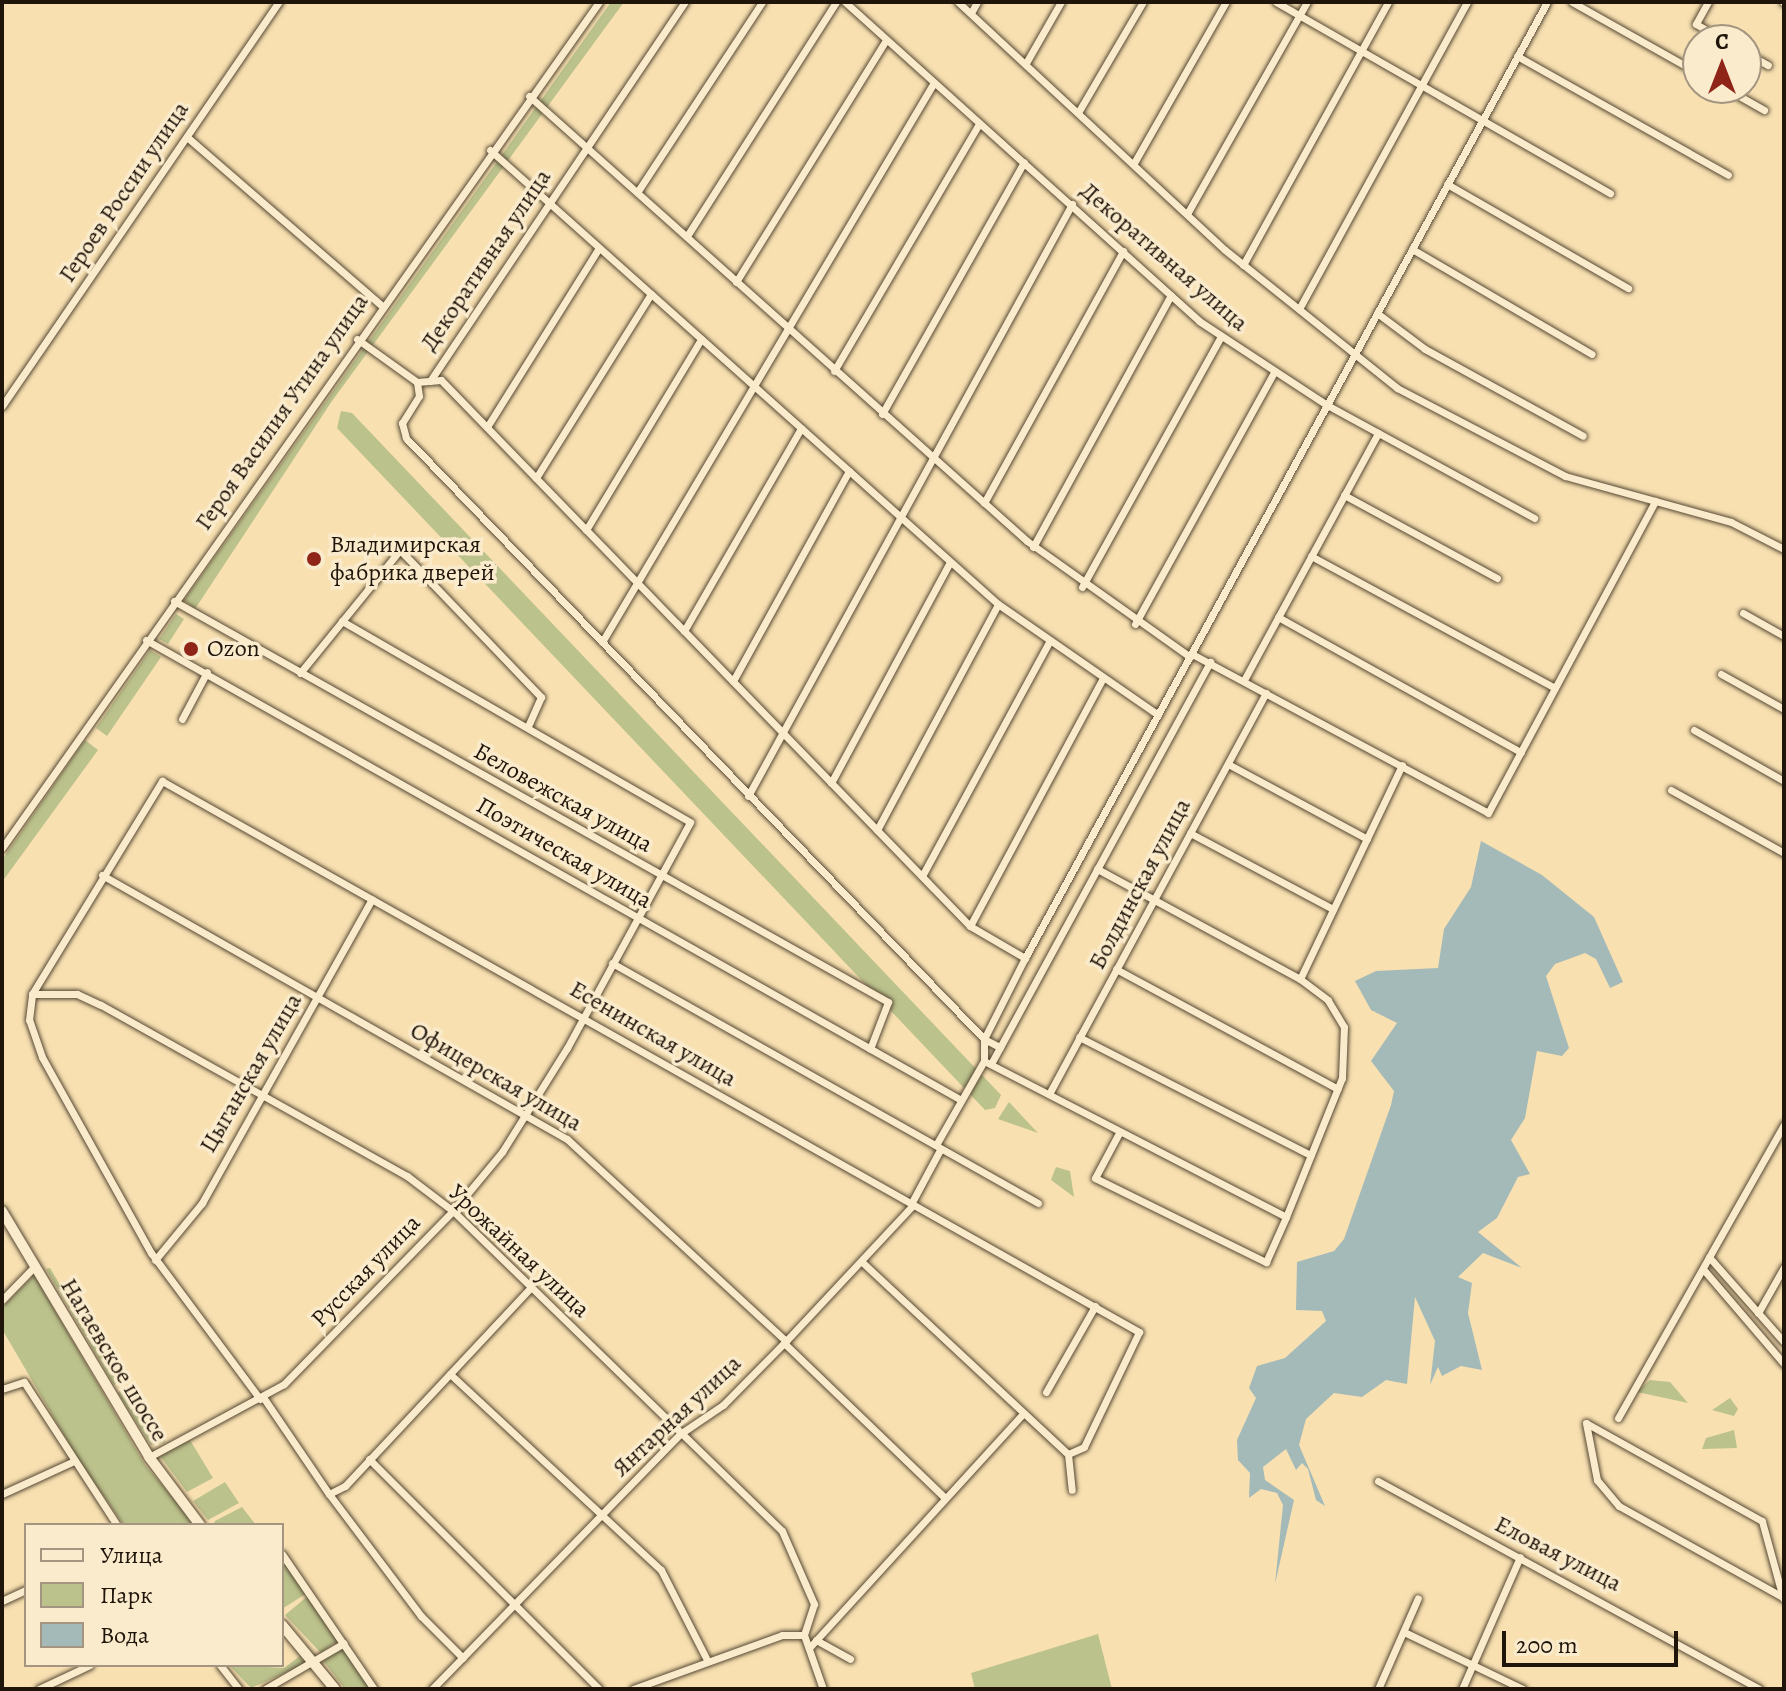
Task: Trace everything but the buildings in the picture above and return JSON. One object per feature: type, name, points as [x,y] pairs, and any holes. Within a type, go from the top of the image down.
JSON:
[{"type":"street","name":"Героев России улица","points":[[2,406],[279,2]]},
{"type":"street","name":"Героя Василия Утина улица","points":[[2,848],[490,150],[599,2]]},
{"type":"street","name":"Декоративная улица","points":[[430,381],[685,2]]},
{"type":"street","points":[[638,191],[762,2]]},
{"type":"street","points":[[687,236],[836,2]]},
{"type":"street","name":"Декоративная улица","points":[[845,2],[933,84],[1221,336],[1327,405],[1534,518]]},
{"type":"street","points":[[958,2],[1243,265],[1397,388],[1565,476],[1731,522],[1784,549]]},
{"type":"street","points":[[971,13],[977,2]]},
{"type":"street","points":[[1026,63],[1061,2]]},
{"type":"street","points":[[1079,111],[1143,2]]},
{"type":"street","points":[[1134,163],[1226,2]]},
{"type":"street","points":[[1276,2],[1481,122],[1610,193]]},
{"type":"street","points":[[1187,214],[1307,2]]},
{"type":"street","points":[[1243,265],[1388,2]]},
{"type":"street","points":[[1299,309],[1467,2]]},
{"type":"street","points":[[1286,1217],[1119,1133],[988,1062],[984,1039],[1157,714],[1547,2]]},
{"type":"street","points":[[1572,2],[1682,64]]},
{"type":"street","points":[[1696,24],[1708,2]]},
{"type":"street","points":[[736,282],[886,40]]},
{"type":"street","points":[[1517,56],[1728,175]]},
{"type":"street","points":[[1762,62],[1768,65]]},
{"type":"street","points":[[602,642],[752,384],[933,84]]},
{"type":"street","points":[[529,96],[588,145],[882,414],[1082,587],[1135,624],[1191,656],[1210,662],[1488,813],[1655,501]]},
{"type":"street","points":[[1753,104],[1764,110]]},
{"type":"street","points":[[834,371],[979,124]]},
{"type":"street","points":[[187,137],[381,305]]},
{"type":"street","points":[[490,150],[998,604],[1102,680],[1157,714]]},
{"type":"street","points":[[882,414],[1024,162]]},
{"type":"street","points":[[1447,184],[1628,288]]},
{"type":"street","points":[[748,796],[1072,204]]},
{"type":"street","points":[[487,427],[599,248]]},
{"type":"street","points":[[1412,249],[1592,354]]},
{"type":"street","points":[[984,503],[1123,251]]},
{"type":"street","points":[[536,478],[651,294]]},
{"type":"street","points":[[1033,547],[1171,295]]},
{"type":"street","points":[[1377,313],[1425,349],[1583,436]]},
{"type":"street","points":[[1082,587],[1221,336]]},
{"type":"street","points":[[357,339],[417,382],[441,380],[970,926],[1025,958]]},
{"type":"street","points":[[586,530],[701,339]]},
{"type":"street","points":[[1135,624],[1274,372]]},
{"type":"street","points":[[417,382],[419,396],[402,423],[406,438],[984,1039],[1000,1047]]},
{"type":"street","points":[[684,631],[801,428]]},
{"type":"street","points":[[1244,680],[1378,433]]},
{"type":"street","points":[[733,681],[849,471]]},
{"type":"street","points":[[1344,495],[1497,578]]},
{"type":"street","points":[[300,673],[342,621],[403,551],[541,697],[528,726],[342,621]]},
{"type":"street","points":[[1311,556],[1555,688]]},
{"type":"street","points":[[831,783],[950,562]]},
{"type":"street","name":"Беловежская улица","points":[[174,601],[888,1002],[870,1049]]},
{"type":"street","points":[[877,830],[998,604]]},
{"type":"street","points":[[1743,613],[1784,636]]},
{"type":"street","points":[[1278,617],[1521,752]]},
{"type":"street","name":"Поэтическая улица","points":[[146,640],[961,1100]]},
{"type":"street","points":[[922,876],[1049,642]]},
{"type":"street","name":"Янтарная улица","points":[[432,1689],[680,1434],[723,1405],[862,1262],[912,1205],[961,1100],[1000,1047],[1210,662]]},
{"type":"street","points":[[182,719],[207,672]]},
{"type":"street","points":[[1721,674],[1784,709]]},
{"type":"street","points":[[970,926],[1102,680]]},
{"type":"street","name":"Болдинская улица","points":[[1049,1094],[1266,693]]},
{"type":"street","name":"Русская улица","points":[[149,1457],[261,1398],[453,1211],[525,1116],[584,1017],[660,876],[688,816],[528,726]]},
{"type":"street","points":[[1694,730],[1784,781]]},
{"type":"street","points":[[1228,764],[1367,839]]},
{"type":"street","points":[[1300,979],[1402,765]]},
{"type":"street","name":"Есенинская улица","points":[[102,875],[162,781],[1095,1306],[1141,1336],[1084,1447],[1068,1454]]},
{"type":"street","points":[[1671,790],[1784,853]]},
{"type":"street","points":[[1190,833],[1333,909]]},
{"type":"street","points":[[1097,869],[1300,979],[1328,1000],[1344,1027],[1338,1089],[1266,1262],[1095,1178],[1119,1133]]},
{"type":"street","points":[[102,875],[32,994],[29,1020],[42,1057],[155,1260],[421,1616],[463,1658]]},
{"type":"street","name":"Офицерская улица","points":[[102,875],[525,1116],[599,1162],[945,1498]]},
{"type":"street","name":"Цыганская улица","points":[[155,1260],[202,1203],[372,899]]},
{"type":"street","points":[[612,963],[1038,1203]]},
{"type":"street","points":[[1116,969],[1338,1089]]},
{"type":"street","name":"Урожайная улица","points":[[32,994],[77,994],[407,1176],[453,1211],[680,1434],[759,1505],[798,1555],[816,1612],[804,1635]]},
{"type":"street","points":[[1079,1037],[1311,1155]]},
{"type":"street","points":[[1618,1418],[1784,1124]]},
{"type":"street","name":"Нагаевское шоссе","points":[[2,1211],[149,1457],[198,1523]]},
{"type":"street","points":[[1709,1257],[1784,1342]]},
{"type":"street","points":[[862,1262],[1021,1416],[1068,1454],[1072,1490]]},
{"type":"street","points":[[2,1300],[35,1266]]},
{"type":"street","points":[[1758,1313],[1784,1267]]},
{"type":"street","points":[[1703,1269],[1784,1364]]},
{"type":"street","points":[[329,1494],[339,1489],[369,1459],[531,1287]]},
{"type":"street","points":[[1046,1392],[1095,1306]]},
{"type":"street","points":[[450,1374],[598,1518],[675,1587],[707,1660]]},
{"type":"street","points":[[2,1389],[24,1382],[116,1523]]},
{"type":"street","points":[[809,1648],[1021,1416]]},
{"type":"street","points":[[1586,1423],[1762,1521],[1784,1598],[1619,1506],[1597,1480],[1586,1423]]},
{"type":"street","points":[[369,1459],[599,1689]]},
{"type":"street","points":[[2,1494],[74,1461]]},
{"type":"street","name":"Еловая улица","points":[[1378,1481],[1759,1689]]},
{"type":"street","points":[[284,1557],[374,1689]]},
{"type":"street","points":[[1462,1689],[1520,1557]]},
{"type":"street","points":[[2,1601],[24,1591]]},
{"type":"street","points":[[1378,1689],[1418,1598]]},
{"type":"street","points":[[284,1627],[335,1689]]},
{"type":"street","points":[[1404,1632],[1474,1660],[1523,1689]]},
{"type":"street","points":[[633,1689],[782,1635],[804,1635],[823,1689]]},
{"type":"street","points":[[816,1640],[850,1659]]},
{"type":"street","points":[[265,1689],[344,1643]]},
{"type":"street","points":[[39,1689],[86,1667]]},
{"type":"street","points":[[222,1667],[239,1689]]},
{"type":"green space","points":[[611,2],[624,2],[332,401],[195,609],[184,600]]},
{"type":"green space","points":[[341,411],[352,413],[1001,1095],[995,1108],[985,1110],[337,428]]},
{"type":"green space","points":[[176,614],[184,619],[168,644],[159,639]]},
{"type":"green space","points":[[150,650],[161,657],[107,736],[96,728]]},
{"type":"green space","points":[[85,740],[98,750],[2,882],[2,860]]},
{"type":"green space","points":[[1009,1102],[1038,1133],[998,1119]]},
{"type":"green space","points":[[1056,1167],[1070,1171],[1074,1197],[1051,1180]]},
{"type":"green space","points":[[50,1268],[118,1382],[114,1385],[46,1269]]},
{"type":"green space","points":[[34,1275],[145,1465],[194,1523],[123,1523],[79,1461],[2,1329],[2,1308]]},
{"type":"green space","points":[[1650,1380],[1670,1382],[1688,1403],[1637,1392]]},
{"type":"green space","points":[[123,1386],[142,1415],[166,1442],[151,1445],[118,1393]]},
{"type":"green space","points":[[1730,1398],[1738,1409],[1734,1416],[1712,1410]]},
{"type":"green space","points":[[1734,1430],[1737,1448],[1702,1449],[1706,1438]]},
{"type":"green space","points":[[190,1440],[213,1478],[187,1492],[160,1456]]},
{"type":"green space","points":[[225,1482],[239,1503],[208,1520],[193,1501]]},
{"type":"green space","points":[[242,1507],[254,1523],[214,1523]]},
{"type":"green space","points":[[284,1562],[307,1593],[284,1608]]},
{"type":"green space","points":[[309,1595],[339,1640],[321,1653],[285,1615]]},
{"type":"green space","points":[[1098,1634],[1112,1689],[975,1689],[971,1673]]},
{"type":"green space","points":[[343,1646],[371,1689],[345,1689],[322,1659]]},
{"type":"green space","points":[[300,1656],[305,1664],[251,1688],[231,1667],[266,1667],[284,1668]]},
{"type":"water","points":[[1481,841],[1542,875],[1594,917],[1623,982],[1610,988],[1596,959],[1585,953],[1555,964],[1546,976],[1569,1048],[1562,1056],[1537,1051],[1525,1118],[1511,1140],[1530,1174],[1518,1177],[1497,1218],[1478,1232],[1522,1268],[1483,1253],[1458,1277],[1472,1283],[1468,1313],[1482,1370],[1461,1366],[1442,1376],[1438,1367],[1430,1385],[1435,1341],[1415,1297],[1407,1384],[1386,1380],[1362,1397],[1334,1393],[1306,1419],[1299,1445],[1325,1506],[1316,1500],[1308,1469],[1302,1463],[1296,1470],[1286,1449],[1263,1467],[1265,1480],[1294,1500],[1275,1584],[1283,1505],[1277,1493],[1261,1489],[1249,1498],[1250,1473],[1238,1460],[1237,1440],[1256,1398],[1249,1388],[1257,1366],[1285,1358],[1326,1321],[1322,1311],[1296,1310],[1297,1262],[1334,1251],[1344,1239],[1391,1105],[1394,1091],[1371,1061],[1397,1023],[1371,1010],[1355,981],[1376,971],[1438,968],[1444,929],[1471,887]]},
{"type":"place","name":"Владимирская фабрика дверей","points":[[314,559]]},
{"type":"place","name":"Ozon","points":[[191,649]]}]
